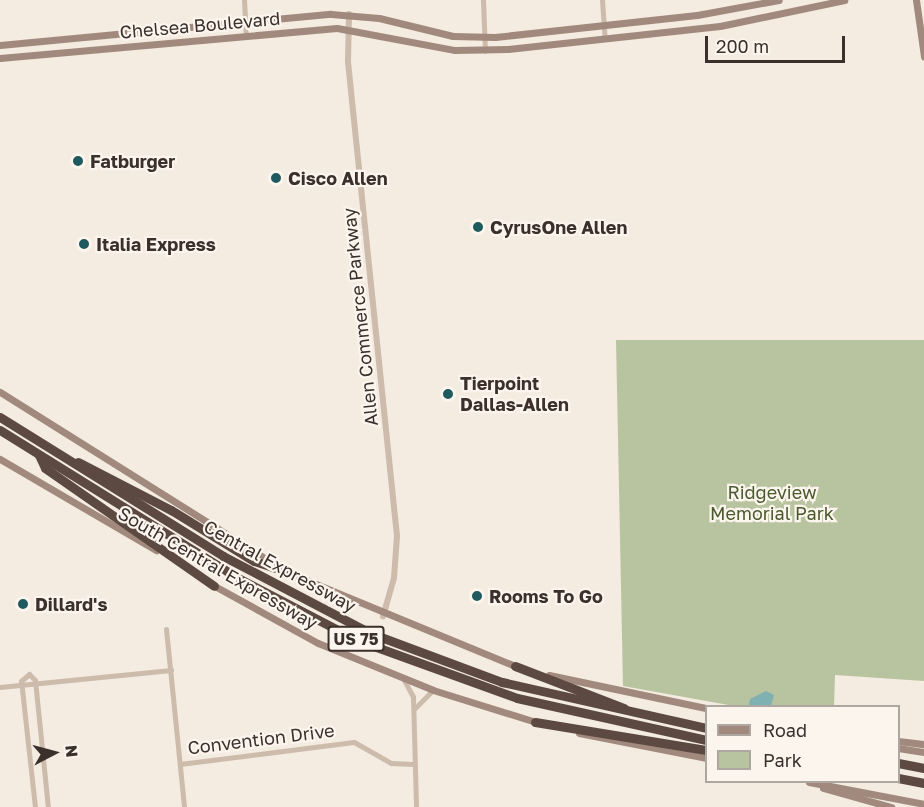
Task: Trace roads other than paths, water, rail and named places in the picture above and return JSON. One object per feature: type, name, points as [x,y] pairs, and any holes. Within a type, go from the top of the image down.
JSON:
[{"type":"highway","name":"Central Expressway","points":[[0,417],[267,582],[370,633],[502,682],[640,715],[705,728]]},
{"type":"highway","name":"Central Expressway","points":[[0,430],[243,581],[372,646],[534,703],[705,740]]},
{"type":"highway","points":[[39,455],[45,468],[214,586]]},
{"type":"highway","points":[[66,458],[112,476],[254,561],[287,572]]},
{"type":"highway","points":[[515,666],[640,715]]},
{"type":"highway","points":[[535,722],[705,750]]},
{"type":"highway","points":[[900,763],[924,768]]},
{"type":"highway","points":[[900,778],[924,783]]},
{"type":"main road","name":"Chelsea Boulevard","points":[[0,45],[349,14],[484,37],[604,25],[779,0]]},
{"type":"main road","points":[[605,39],[720,26],[843,0]]},
{"type":"main road","points":[[916,0],[924,56]]},
{"type":"main road","name":"Chelsea Boulevard","points":[[0,58],[348,28],[447,49],[485,51],[605,39]]},
{"type":"main road","points":[[0,392],[287,572],[383,616],[515,666],[705,708]]},
{"type":"main road","name":"South Central Expressway","points":[[0,459],[214,586],[318,643],[434,690],[535,722],[705,758]]},
{"type":"main road","points":[[900,741],[924,744]]},
{"type":"main road","points":[[900,748],[924,752]]},
{"type":"main road","points":[[807,783],[891,807]]},
{"type":"main road","points":[[814,783],[924,804]]},
{"type":"street","points":[[244,0],[246,35]]},
{"type":"street","points":[[483,0],[485,51]]},
{"type":"street","points":[[602,0],[605,39]]},
{"type":"street","name":"Allen Commerce Parkway","points":[[349,14],[348,28],[396,519],[395,572],[383,616]]},
{"type":"street","points":[[166,629],[184,807]]},
{"type":"street","points":[[0,687],[171,670]]},
{"type":"street","points":[[35,807],[22,685],[29,674],[35,683],[48,807]]},
{"type":"street","points":[[403,678],[413,697],[412,764],[416,807]]},
{"type":"street","points":[[411,727],[418,700],[434,690]]},
{"type":"street","name":"Convention Drive","points":[[180,764],[354,742],[391,763],[412,764]]},
{"type":"water","points":[[766,691],[774,695],[771,705],[749,705],[750,699]]},
{"type":"place","name":"Fatburger","points":[[78,161]]},
{"type":"place","name":"Cisco Allen","points":[[276,178]]},
{"type":"place","name":"CyrusOne Allen","points":[[478,227]]},
{"type":"place","name":"Italia Express","points":[[84,244]]},
{"type":"place","name":"Tierpoint Dallas-Allen","points":[[448,394]]},
{"type":"place","name":"Rooms To Go","points":[[477,596]]},
{"type":"place","name":"Dillard's","points":[[23,604]]},
{"type":"park label","name":"Ridgeview Memorial Park","points":[[772,503]]}]
